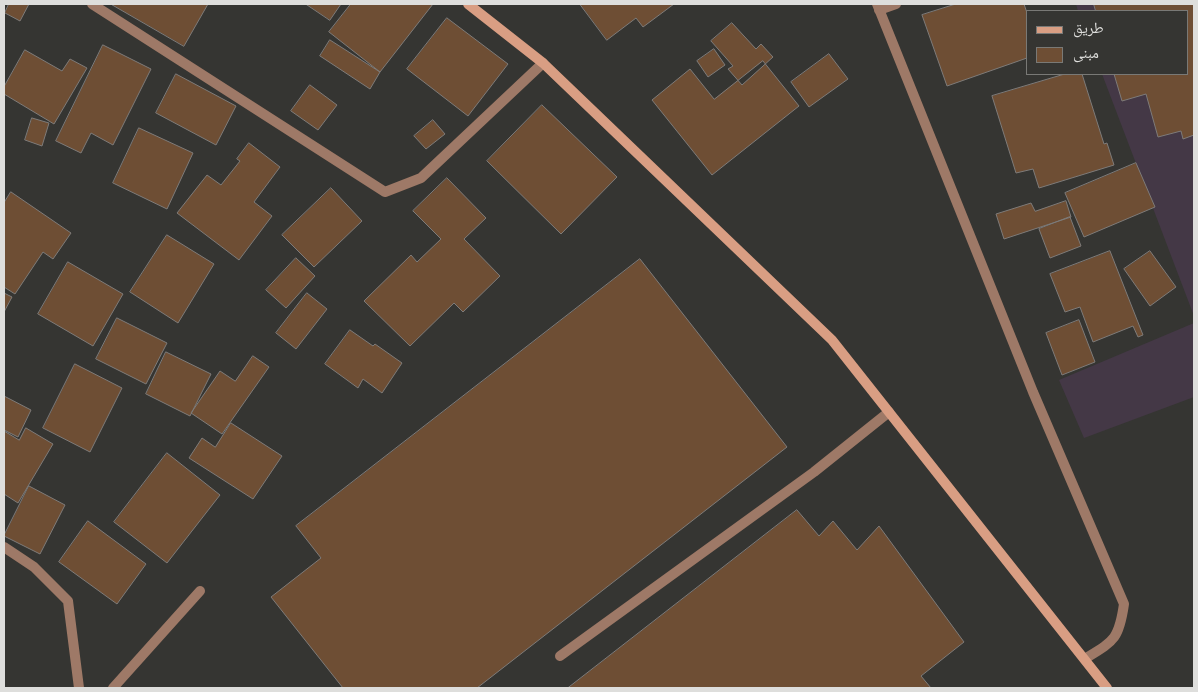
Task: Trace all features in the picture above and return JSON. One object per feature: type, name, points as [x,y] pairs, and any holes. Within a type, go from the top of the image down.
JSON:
[{"type":"main road","points":[[468,4],[543,63],[832,340],[1108,688]]},
{"type":"street","points":[[92,4],[385,192],[421,178],[543,63]]},
{"type":"street","points":[[896,4],[878,7],[1016,348],[1124,604],[1121,627],[1111,642],[1086,658]]},
{"type":"street","points":[[560,656],[814,472],[889,412]]},
{"type":"street","points":[[4,547],[34,567],[68,602],[79,688]]},
{"type":"street","points":[[113,688],[200,590]]},
{"type":"shaded area","points":[[1076,4],[1194,4],[1194,316],[1102,75],[1188,75],[1188,10],[1078,10]]},
{"type":"shaded area","points":[[1194,323],[1194,397],[1084,438],[1059,380]]},
{"type":"building","points":[[9,4],[29,4],[20,21],[5,13]]},
{"type":"building","points":[[111,4],[208,4],[184,46]]},
{"type":"building","points":[[306,4],[341,4],[330,20]]},
{"type":"building","points":[[351,4],[433,4],[380,72],[329,32]]},
{"type":"building","points":[[580,4],[674,4],[643,27],[636,18],[607,40]]},
{"type":"building","points":[[956,4],[1024,4],[1026,10],[1026,58],[947,86],[922,15]]},
{"type":"building","points":[[1094,4],[1194,4],[1194,135],[1183,139],[1181,131],[1158,137],[1146,94],[1122,101],[1114,75],[1188,75],[1188,10],[1096,10]]},
{"type":"building","points":[[447,18],[508,64],[468,116],[407,69]]},
{"type":"building","points":[[732,23],[756,49],[761,44],[773,57],[742,85],[728,69],[733,66],[711,41]]},
{"type":"building","points":[[330,40],[380,72],[370,89],[320,56]]},
{"type":"building","points":[[103,45],[151,69],[113,145],[91,133],[81,153],[56,141]]},
{"type":"building","points":[[714,49],[725,65],[708,77],[697,61]]},
{"type":"building","points":[[25,50],[62,71],[70,59],[87,68],[54,124],[4,94],[4,87]]},
{"type":"building","points":[[829,54],[848,79],[809,107],[791,82]]},
{"type":"building","points":[[763,61],[799,106],[712,175],[652,100],[690,69],[714,99]]},
{"type":"building","points":[[176,74],[236,106],[216,145],[156,113]]},
{"type":"building","points":[[1062,75],[1082,75],[1104,144],[1107,143],[1114,165],[1039,188],[1033,169],[1016,173],[992,96]]},
{"type":"building","points":[[310,85],[337,105],[318,130],[291,111]]},
{"type":"building","points":[[542,105],[617,177],[561,234],[487,161]]},
{"type":"building","points":[[32,118],[49,123],[42,146],[25,140]]},
{"type":"building","points":[[433,120],[445,134],[426,149],[414,136]]},
{"type":"building","points":[[139,128],[193,153],[167,209],[113,183]]},
{"type":"building","points":[[249,143],[280,167],[254,202],[272,216],[239,260],[177,213],[207,175],[221,185],[240,161],[237,159]]},
{"type":"building","points":[[1136,163],[1155,207],[1084,237],[1065,193]]},
{"type":"building","points":[[447,178],[486,218],[464,239],[500,276],[463,312],[454,303],[410,346],[364,301],[411,255],[417,262],[441,239],[413,211]]},
{"type":"building","points":[[331,188],[362,221],[314,267],[282,235]]},
{"type":"building","points":[[11,192],[71,233],[53,259],[43,252],[15,294],[4,287],[4,203]]},
{"type":"building","points":[[1066,201],[1071,217],[1004,239],[996,214],[1031,203],[1035,211]]},
{"type":"building","points":[[1070,217],[1081,246],[1050,258],[1039,229]]},
{"type":"building","points":[[167,235],[214,264],[178,323],[130,292]]},
{"type":"building","points":[[1110,251],[1143,335],[1138,337],[1133,326],[1093,342],[1080,307],[1065,312],[1050,274]]},
{"type":"building","points":[[1150,251],[1176,287],[1150,306],[1124,269]]},
{"type":"building","points":[[296,258],[315,276],[286,308],[266,290]]},
{"type":"building","points":[[640,259],[787,447],[477,688],[343,688],[271,597],[321,558],[296,526]]},
{"type":"building","points":[[68,262],[123,294],[93,346],[38,314]]},
{"type":"building","points":[[4,293],[12,297],[4,312]]},
{"type":"building","points":[[307,293],[327,309],[296,349],[276,333]]},
{"type":"building","points":[[117,318],[167,343],[146,384],[96,359]]},
{"type":"building","points":[[1079,320],[1095,362],[1062,375],[1046,333]]},
{"type":"building","points":[[350,330],[373,346],[375,344],[402,363],[382,393],[363,379],[358,388],[325,364]]},
{"type":"building","points":[[166,352],[211,374],[190,416],[146,394]]},
{"type":"building","points":[[253,356],[269,367],[222,434],[191,413],[220,371],[235,381]]},
{"type":"building","points":[[75,364],[122,388],[90,452],[43,428]]},
{"type":"building","points":[[4,396],[31,410],[18,437],[4,430]]},
{"type":"building","points":[[231,423],[282,456],[253,499],[189,458],[202,438],[215,447]]},
{"type":"building","points":[[26,428],[53,444],[18,503],[4,494],[4,431],[19,440]]},
{"type":"building","points":[[167,453],[220,495],[167,563],[114,522]]},
{"type":"building","points":[[29,486],[65,505],[40,554],[4,536]]},
{"type":"building","points":[[797,510],[819,536],[833,521],[857,550],[879,526],[964,642],[921,676],[931,688],[568,688]]},
{"type":"building","points":[[88,521],[146,564],[117,604],[59,562]]}]
